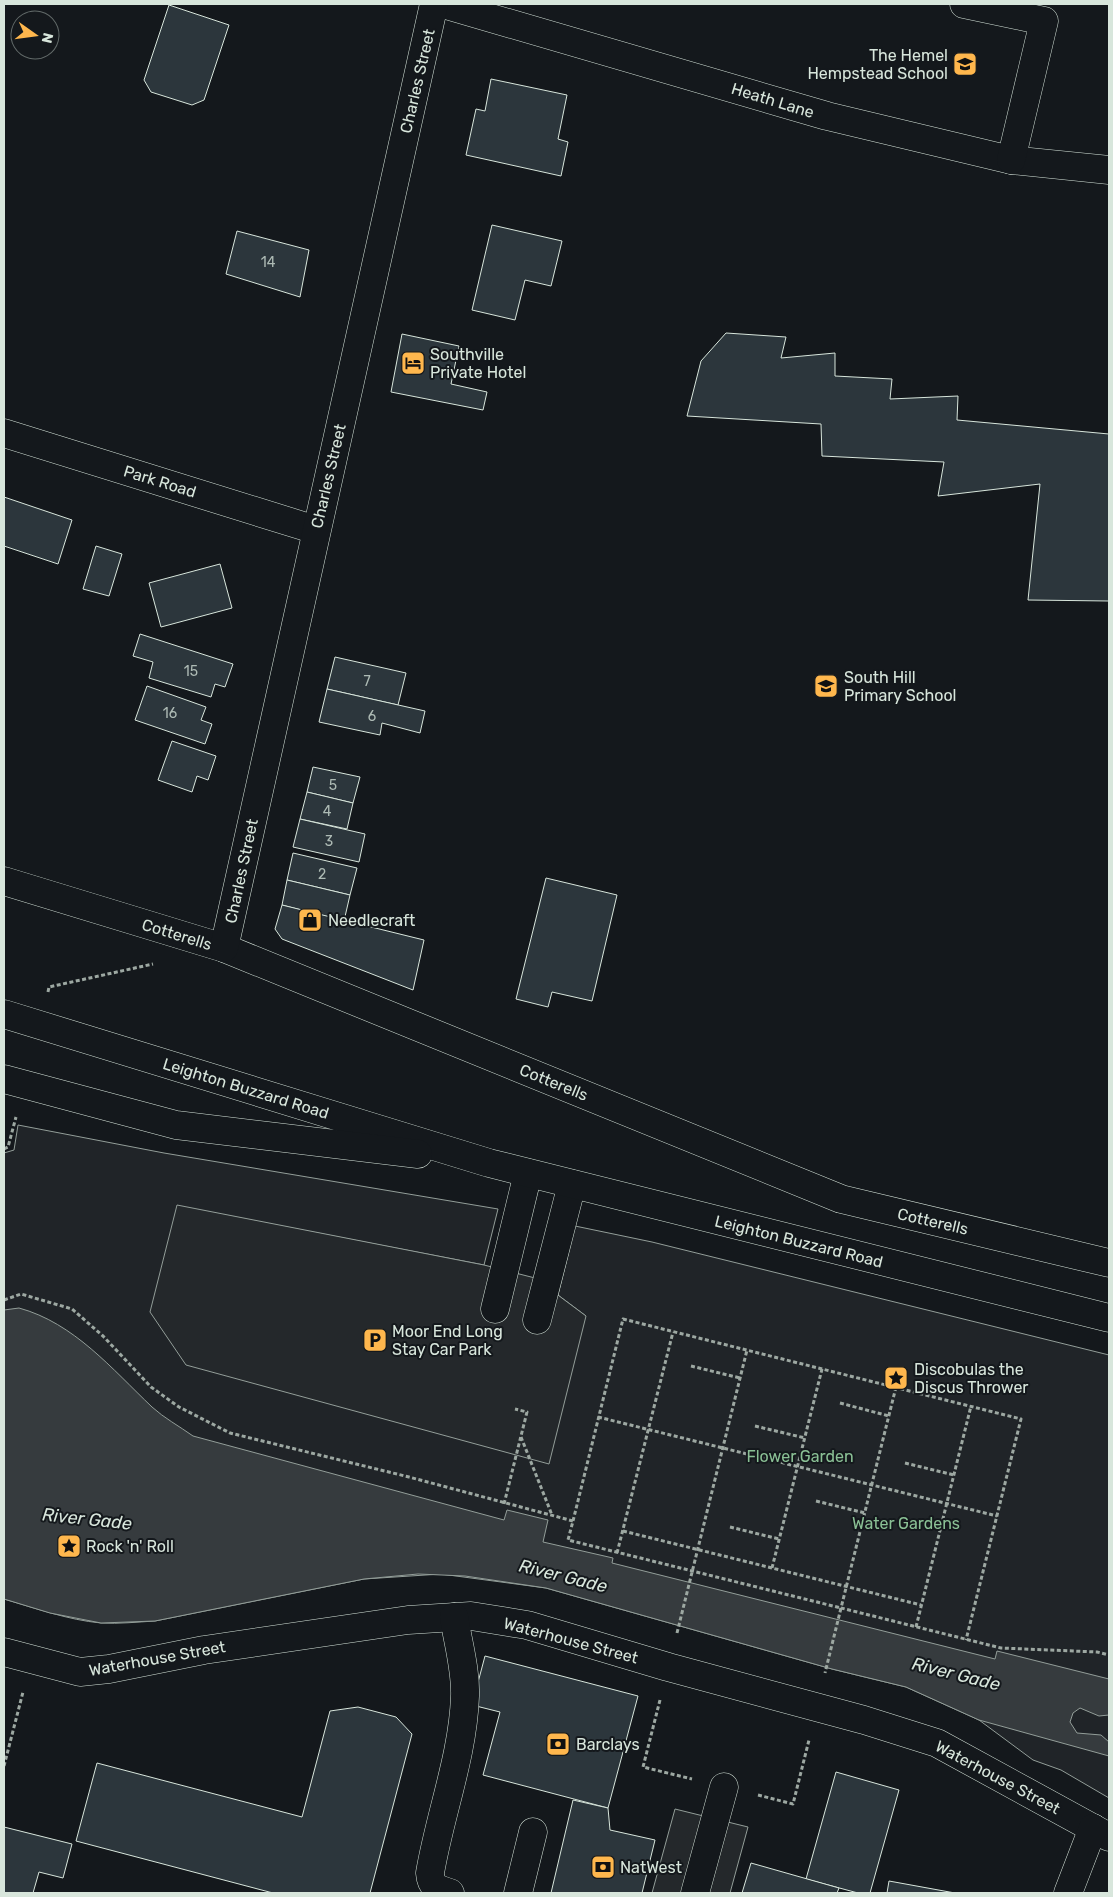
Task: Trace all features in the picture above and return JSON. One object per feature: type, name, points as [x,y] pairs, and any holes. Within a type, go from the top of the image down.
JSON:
[{"type":"street","name":"Charles Street","points":[[224,948],[434,4]]},
{"type":"street","name":"Heath Lane","points":[[443,4],[827,116],[1011,160],[1109,170]]},
{"type":"street","points":[[964,4],[1044,21],[1011,160]]},
{"type":"street","name":"Park Road","points":[[4,433],[316,530]]},
{"type":"street","name":"Cotterells","points":[[4,881],[224,948],[841,1199],[1109,1263]]},
{"type":"street","name":"Leighton Buzzard Road","points":[[4,1014],[489,1163],[1109,1318]]},
{"type":"street","name":"Leighton Buzzard Road","points":[[4,1079],[176,1125],[489,1163]]},
{"type":"street","points":[[494,1309],[528,1173]]},
{"type":"street","points":[[537,1320],[572,1184]]},
{"type":"street","name":"Waterhouse Street","points":[[4,1652],[32,1661],[80,1672],[204,1650],[408,1620],[471,1616],[527,1625],[668,1667],[864,1720],[937,1743],[1101,1832]]},
{"type":"street","points":[[450,1893],[437,1890],[431,1883],[430,1873],[460,1738],[465,1696],[464,1676],[454,1617]]},
{"type":"street","points":[[695,1893],[724,1787]]},
{"type":"street","points":[[518,1893],[534,1832]]},
{"type":"street","points":[[1068,1893],[1101,1832]]},
{"type":"path","points":[[4,1300],[21,1294],[72,1309],[103,1336],[151,1386],[179,1407],[230,1433],[409,1477],[572,1521]]},
{"type":"path","points":[[966,1640],[1022,1419],[623,1319],[568,1540],[966,1640],[1001,1648],[1109,1654]]},
{"type":"path","points":[[618,1552],[672,1332]]},
{"type":"path","points":[[677,1630],[747,1350]]},
{"type":"path","points":[[691,1366],[740,1378]]},
{"type":"path","points":[[772,1568],[822,1369]]},
{"type":"path","points":[[826,1672],[896,1387]]},
{"type":"path","points":[[840,1403],[889,1416]]},
{"type":"path","points":[[916,1627],[971,1406]]},
{"type":"path","points":[[504,1504],[527,1412],[515,1409]]},
{"type":"path","points":[[598,1417],[997,1516]]},
{"type":"path","points":[[755,1426],[804,1438]]},
{"type":"path","points":[[521,1437],[552,1516]]},
{"type":"path","points":[[905,1463],[954,1475]]},
{"type":"path","points":[[816,1501],[865,1513]]},
{"type":"path","points":[[730,1527],[779,1540]]},
{"type":"path","points":[[623,1531],[921,1605]]},
{"type":"path","points":[[4,1766],[32,1661]]},
{"type":"green space","name":"Water Gardens","points":[[18,1125],[164,1153],[498,1209],[484,1265],[177,1206],[586,1316],[558,1295],[575,1226],[652,1242],[1109,1355],[1109,1798],[1061,1770],[1033,1760],[979,1720],[906,1687],[832,1669],[546,1588],[441,1574],[364,1579],[155,1621],[114,1623],[76,1619],[4,1599],[4,1153],[14,1150]]},
{"type":"shaded area","name":"Moor End Long Stay Car Park","points":[[177,1205],[484,1265],[535,1278],[586,1316],[549,1464],[186,1365],[150,1312]]},
{"type":"shaded area","points":[[675,1809],[748,1827],[730,1893],[652,1893]]},
{"type":"water","name":"River Gade","points":[[19,1308],[57,1324],[75,1336],[107,1363],[157,1411],[193,1436],[504,1520],[507,1510],[548,1520],[543,1542],[613,1558],[612,1563],[995,1659],[997,1651],[1109,1679],[1109,1715],[1099,1716],[1080,1708],[1073,1713],[1070,1722],[1077,1733],[1101,1735],[1109,1742],[1109,1756],[979,1720],[906,1687],[832,1669],[546,1588],[465,1576],[418,1574],[364,1579],[155,1621],[101,1623],[50,1613],[4,1599],[4,1310]]},
{"type":"building","points":[[169,5],[229,25],[204,100],[192,105],[151,92],[144,80]]},
{"type":"building","points":[[491,79],[567,95],[558,139],[568,142],[561,176],[466,155],[476,109],[485,111]]},
{"type":"building","points":[[492,225],[562,241],[551,286],[525,280],[515,320],[472,310]]},
{"type":"building","points":[[237,231],[309,250],[300,297],[226,274]]},
{"type":"building","points":[[726,333],[786,337],[781,358],[835,353],[835,376],[892,379],[890,399],[958,396],[957,420],[1109,434],[1109,601],[1028,600],[1040,484],[938,496],[944,462],[822,456],[821,424],[687,416],[701,361]]},
{"type":"building","points":[[402,334],[459,346],[451,384],[487,392],[483,410],[391,392]]},
{"type":"building","points":[[4,497],[72,520],[58,564],[4,546]]},
{"type":"building","points":[[96,546],[122,554],[109,596],[83,589]]},
{"type":"building","points":[[220,564],[232,608],[161,627],[149,583]]},
{"type":"building","points":[[140,634],[233,664],[225,687],[215,684],[211,697],[149,678],[153,662],[133,656]]},
{"type":"building","points":[[335,657],[406,673],[398,705],[327,689]]},
{"type":"building","points":[[147,686],[206,707],[201,720],[212,724],[205,744],[135,720]]},
{"type":"building","points":[[327,689],[425,711],[420,733],[382,723],[380,735],[319,722]]},
{"type":"building","points":[[172,741],[216,756],[208,780],[197,776],[192,792],[158,780]]},
{"type":"building","points":[[313,767],[360,777],[353,803],[307,792]]},
{"type":"building","points":[[307,792],[353,803],[347,829],[300,819]]},
{"type":"building","points":[[300,819],[365,834],[359,862],[293,847]]},
{"type":"building","points":[[293,853],[357,868],[350,895],[287,880]]},
{"type":"building","points":[[546,878],[617,895],[592,1001],[552,992],[548,1007],[516,999]]},
{"type":"building","points":[[287,880],[350,895],[344,921],[282,905]]},
{"type":"building","points":[[282,905],[424,940],[413,990],[282,939],[275,929]]},
{"type":"building","name":"Barclays","points":[[485,1656],[638,1696],[608,1808],[483,1775],[500,1712],[472,1705]]},
{"type":"building","points":[[358,1707],[396,1717],[412,1734],[370,1893],[273,1893],[76,1841],[97,1763],[302,1817],[330,1711]]},
{"type":"building","points":[[836,1772],[899,1790],[870,1893],[858,1893],[806,1879]]},
{"type":"building","points":[[573,1800],[608,1808],[610,1830],[655,1840],[642,1893],[551,1893]]},
{"type":"building","points":[[4,1827],[72,1844],[63,1878],[39,1872],[33,1893],[4,1893]]},
{"type":"building","points":[[751,1863],[839,1888],[837,1893],[742,1893]]},
{"type":"building","points":[[889,1881],[955,1893],[887,1893]]},
{"type":"place","name":"The Hemel Hempstead School","points":[[965,64]]},
{"type":"place","name":"Southville Private Hotel","points":[[413,363]]},
{"type":"place","name":"South Hill Primary School","points":[[826,686]]},
{"type":"place","name":"Needlecraft","points":[[310,920]]},
{"type":"place","name":"Moor End Long Stay Car Park","points":[[375,1340]]},
{"type":"place","name":"Discobulas the Discus Thrower","points":[[896,1378]]},
{"type":"place","name":"Rock 'n' Roll","points":[[69,1546]]},
{"type":"place","name":"Barclays","points":[[558,1744]]},
{"type":"place","name":"NatWest","points":[[603,1867]]},
{"type":"park label","name":"Flower Garden","points":[[800,1456]]}]
